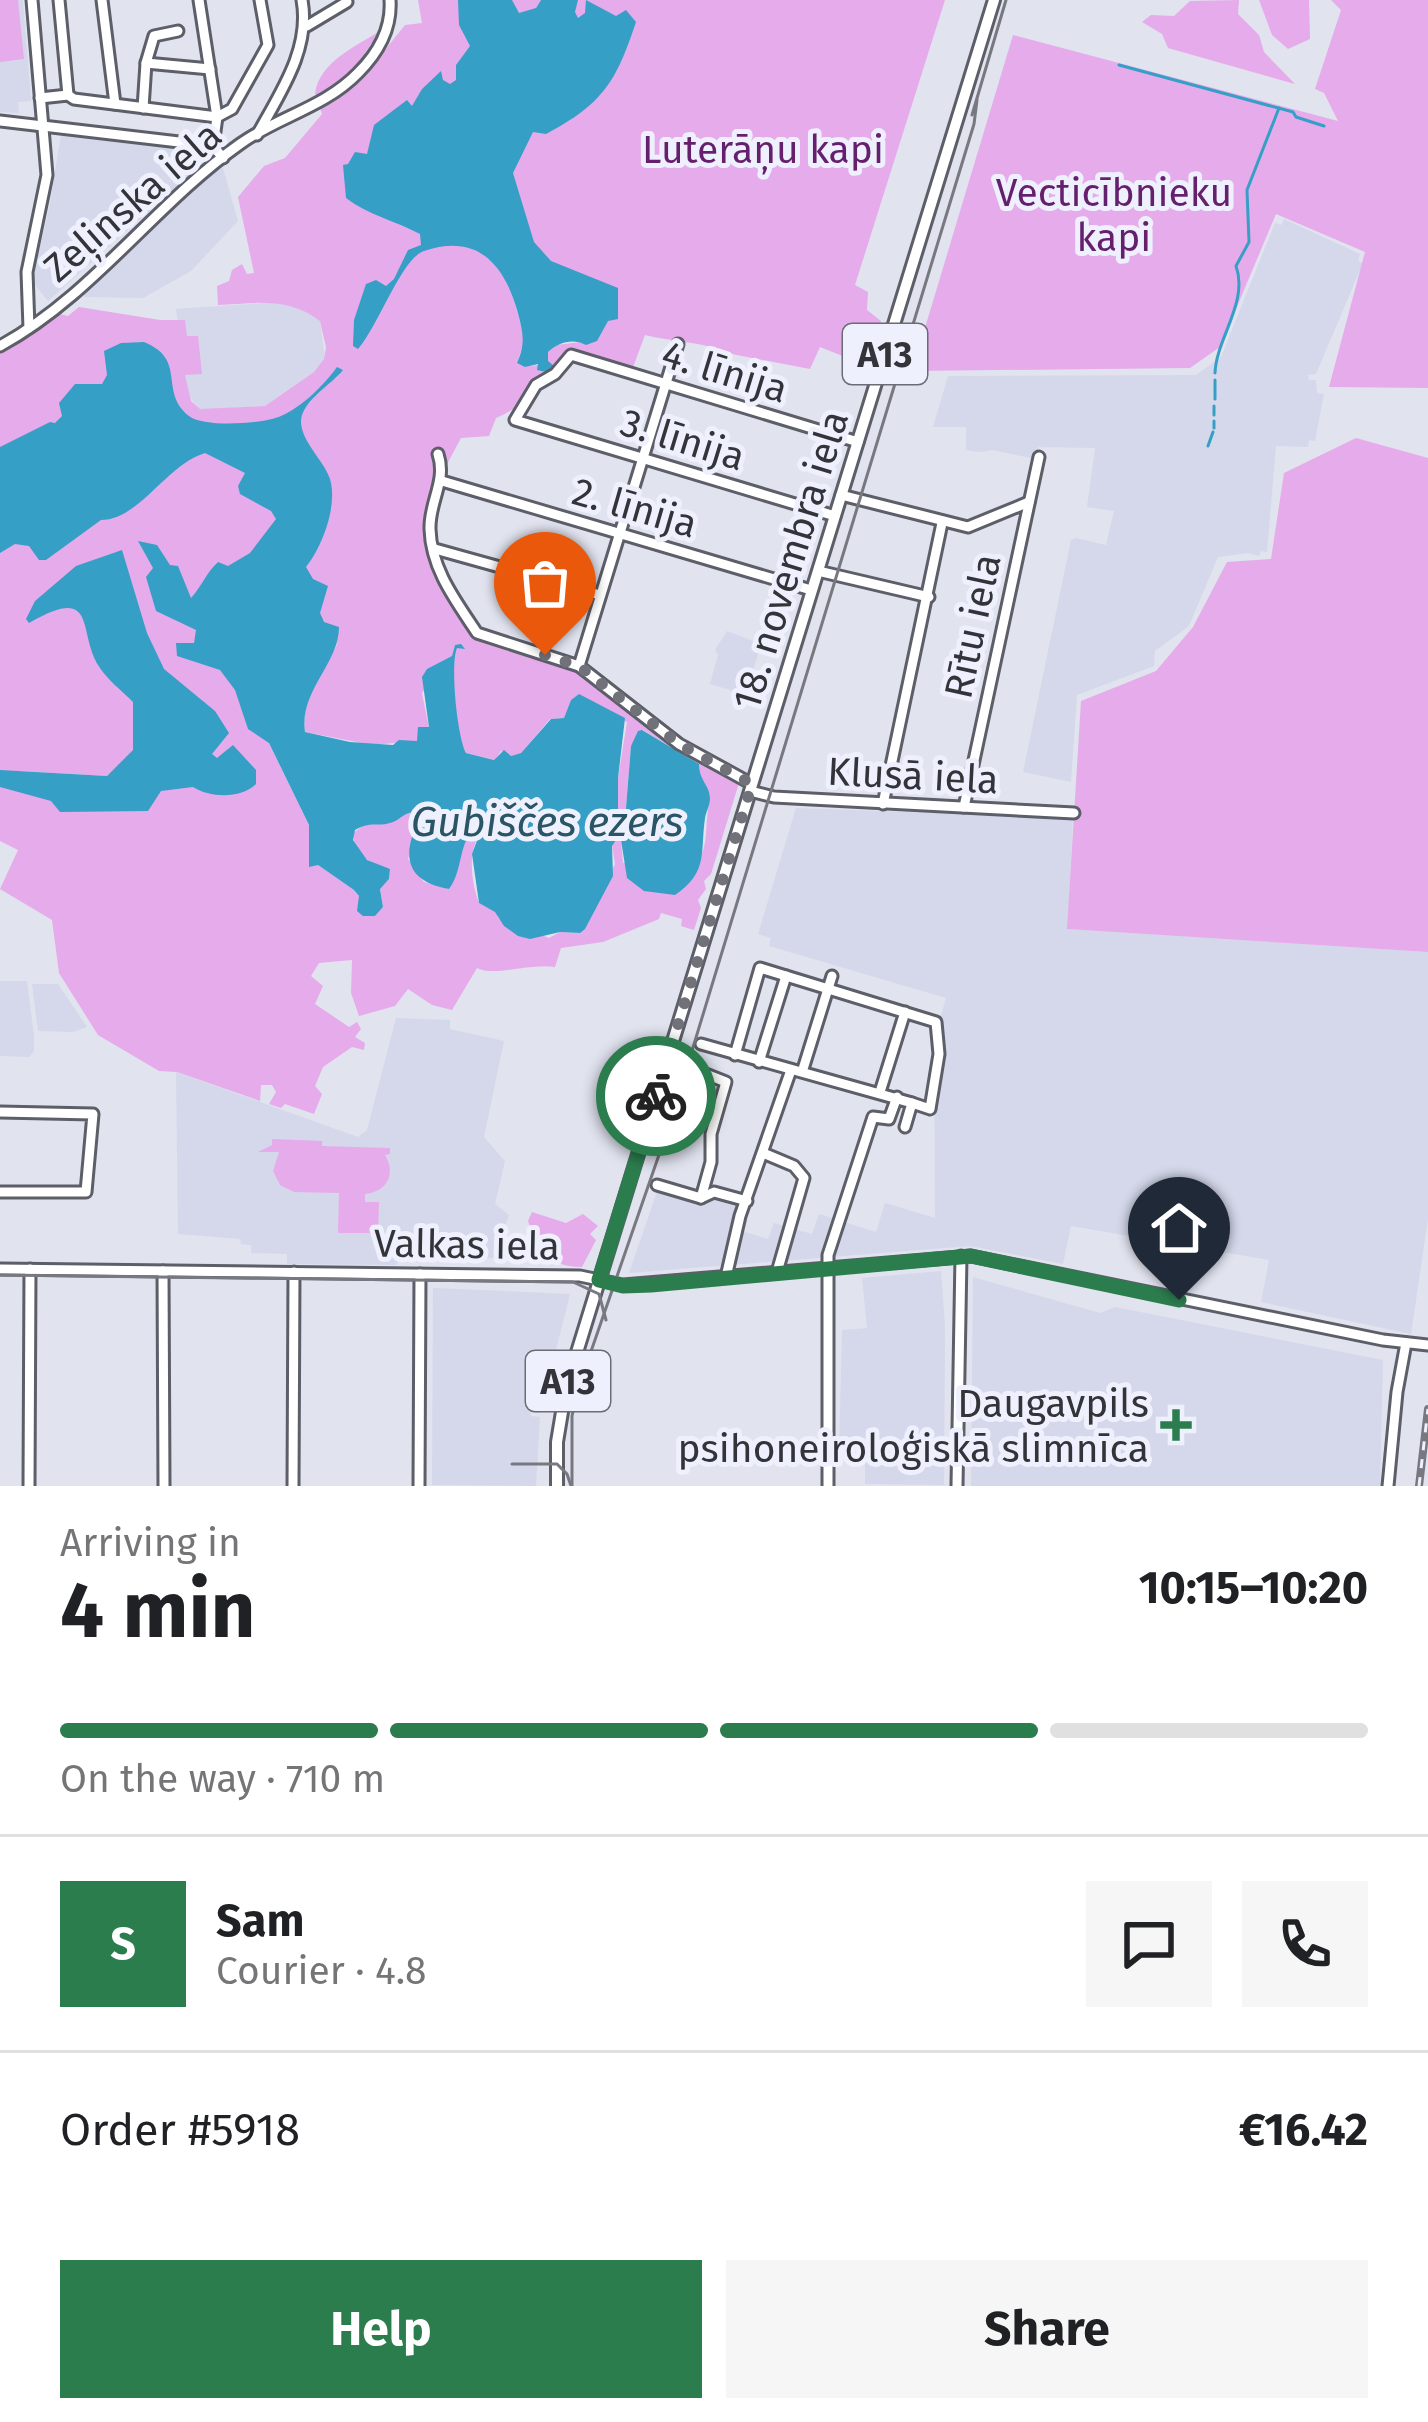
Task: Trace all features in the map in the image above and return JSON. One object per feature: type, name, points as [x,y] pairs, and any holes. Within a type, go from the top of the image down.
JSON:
[{"type":"main road","name":"18. novembra iela","points":[[557,1486],[560,1413],[599,1280],[994,0]]},
{"type":"street","points":[[29,328],[27,272],[47,176],[32,0]]},
{"type":"street","points":[[59,0],[68,95]]},
{"type":"street","points":[[103,0],[115,104]]},
{"type":"street","points":[[199,0],[217,117],[213,146]]},
{"type":"street","points":[[40,98],[68,95],[217,117],[232,109],[268,45],[260,0]]},
{"type":"street","points":[[302,0],[307,26]]},
{"type":"street","name":"Zeļinska iela","points":[[0,346],[29,328],[223,158],[321,102],[353,78],[381,42],[391,18],[390,0]]},
{"type":"street","points":[[256,135],[296,64],[299,40],[307,26],[351,1]]},
{"type":"street","points":[[157,20],[160,34]]},
{"type":"street","points":[[143,108],[146,63],[154,36],[178,31]]},
{"type":"street","points":[[146,63],[210,69]]},
{"type":"street","points":[[0,122],[213,146],[223,158]]},
{"type":"street","points":[[579,666],[678,344]]},
{"type":"street","name":"4. līnija","points":[[514,419],[536,385],[555,374],[564,360],[576,357],[858,442]]},
{"type":"street","name":"3. līnija","points":[[514,419],[835,516]]},
{"type":"street","points":[[438,454],[442,481],[430,530],[445,584],[476,633],[579,666],[679,744],[751,788]]},
{"type":"street","name":"Rītu iela","points":[[964,808],[1039,457]]},
{"type":"street","name":"2. līnija","points":[[442,481],[811,590]]},
{"type":"street","points":[[842,495],[968,527],[1029,502]]},
{"type":"street","points":[[884,804],[943,523]]},
{"type":"street","points":[[435,549],[599,595]]},
{"type":"street","points":[[818,572],[929,597]]},
{"type":"street","name":"Klusā iela","points":[[751,788],[774,797],[1074,813]]},
{"type":"street","points":[[701,1044],[735,1055],[759,1062],[880,1092],[930,1108],[939,1054],[935,1022],[760,968],[735,1055]]},
{"type":"street","points":[[759,1062],[786,976]]},
{"type":"street","points":[[726,1277],[727,1259],[763,1153],[832,976]]},
{"type":"street","points":[[880,1092],[905,1012]]},
{"type":"street","points":[[693,1069],[726,1082],[711,1134],[711,1162],[701,1198]]},
{"type":"street","points":[[828,1486],[828,1255],[874,1117],[889,1119],[897,1097]]},
{"type":"street","points":[[905,1126],[912,1103]]},
{"type":"street","points":[[0,1112],[93,1114],[86,1192],[0,1192]]},
{"type":"street","points":[[763,1153],[794,1166],[804,1178],[777,1272]]},
{"type":"street","points":[[657,1185],[701,1198],[714,1192],[747,1201]]},
{"type":"street","points":[[957,1486],[961,1256]]},
{"type":"street","name":"Valkas iela","points":[[0,1269],[580,1276],[623,1286],[961,1256],[1426,1345]]},
{"type":"street","points":[[29,1486],[30,1269]]},
{"type":"street","points":[[163,1271],[164,1486]]},
{"type":"street","points":[[292,1486],[294,1272]]},
{"type":"street","points":[[419,1486],[420,1274]]},
{"type":"street","points":[[1388,1486],[1406,1343]]},
{"type":"shaded area","points":[[0,0],[23,0],[31,101],[18,102],[19,113],[0,112]]},
{"type":"shaded area","points":[[61,135],[184,150],[192,173],[48,301],[32,281]]},
{"type":"shaded area","points":[[223,168],[238,221],[191,271],[143,298],[84,297],[81,290]]},
{"type":"shaded area","points":[[1284,219],[1360,254],[1358,261],[1363,263],[1316,374],[1308,375],[1309,380],[1316,380],[1317,393],[1324,394],[1315,441],[1309,440],[1308,447],[1276,446],[1267,552],[1218,557],[1189,626],[1155,651],[1154,666],[1077,695],[1071,782],[1023,772],[1071,540],[1106,545],[1114,511],[1087,507],[1095,448],[1039,447],[1031,458],[980,452],[966,450],[966,427],[933,427],[948,376],[1196,375],[1221,357],[1275,223],[1281,225]]},
{"type":"shaded area","points":[[278,302],[302,307],[320,321],[325,359],[265,406],[200,410],[188,395],[176,309]]},
{"type":"shaded area","points":[[727,631],[761,644],[746,695],[710,684],[718,655],[715,650]]},
{"type":"shaded area","points":[[796,808],[1073,818],[1068,929],[1428,952],[1428,1219],[1411,1334],[1261,1302],[1269,1260],[1071,1226],[1063,1264],[970,1246],[629,1273],[660,1183],[748,1209],[742,1231],[768,1239],[774,1223],[812,1234],[819,1214],[876,1232],[885,1203],[935,1218],[934,1040],[946,998],[769,946],[771,938],[758,934]]},
{"type":"shaded area","points":[[0,981],[27,981],[34,1036],[29,1057],[0,1056]]},
{"type":"shaded area","points":[[32,984],[58,984],[87,1027],[73,1032],[38,1031]]},
{"type":"shaded area","points":[[396,1018],[450,1020],[450,1029],[504,1041],[484,1137],[505,1161],[495,1204],[509,1215],[494,1258],[403,1254],[396,1265],[287,1264],[287,1254],[251,1253],[251,1245],[241,1244],[240,1239],[178,1234],[176,1072],[358,1137],[367,1130]]},
{"type":"shaded area","points":[[941,1271],[944,1485],[865,1484],[865,1454],[839,1454],[842,1330],[867,1328],[862,1278]]},
{"type":"shaded area","name":"Daugavpils psihoneiroloģiskā slimnīca","points":[[973,1277],[1100,1313],[1115,1307],[1383,1360],[1380,1486],[971,1486]]},
{"type":"shaded area","points":[[433,1288],[570,1294],[540,1413],[530,1412],[540,1417],[536,1486],[432,1485]]},
{"type":"green space","points":[[0,0],[18,0],[24,59],[0,62]]},
{"type":"green space","name":"Luterāņu kapi","points":[[418,0],[541,0],[536,8],[565,0],[945,0],[855,285],[868,292],[867,310],[881,321],[857,380],[845,375],[850,359],[820,347],[810,369],[645,335],[632,370],[567,352],[536,391],[496,418],[489,436],[461,438],[437,483],[425,520],[436,571],[454,609],[475,634],[574,669],[638,721],[739,783],[711,874],[704,881],[706,889],[698,900],[701,908],[694,930],[681,926],[682,919],[661,913],[659,919],[603,942],[561,948],[555,967],[477,968],[452,1010],[432,1005],[408,989],[395,1006],[359,1016],[351,993],[352,960],[319,963],[311,976],[323,986],[315,1004],[349,1027],[357,1022],[361,1029],[355,1037],[365,1043],[364,1050],[352,1047],[323,1067],[315,1086],[322,1094],[314,1114],[269,1104],[276,1092],[272,1085],[261,1085],[260,1101],[177,1072],[159,1071],[98,1035],[59,973],[52,920],[0,889],[18,850],[0,841],[0,784],[240,782],[133,702],[134,739],[142,745],[107,776],[19,771],[0,775],[0,350],[55,313],[68,316],[79,307],[185,320],[187,336],[198,336],[202,374],[185,375],[191,401],[200,409],[265,406],[314,372],[326,347],[320,321],[284,305],[218,305],[217,286],[229,281],[232,270],[242,264],[247,274],[254,273],[238,197],[264,166],[285,158],[322,114],[320,108],[360,81],[405,25],[422,23]],"holes":[[[507,277],[600,329],[597,340],[556,345],[548,352],[548,361],[541,364],[517,363],[525,339]],[[339,641],[310,696],[305,732],[372,745],[418,741],[429,728],[422,693],[452,656],[455,645],[455,655],[450,660],[466,753],[495,760],[501,751],[511,756],[521,753],[550,719],[564,718],[571,700],[627,722],[615,833],[624,833],[631,746],[643,730],[699,764],[699,777],[710,800],[704,849],[697,864],[623,863],[621,840],[616,840],[612,845],[615,864],[580,933],[560,932],[549,938],[499,919],[479,903],[472,864],[477,826],[466,838],[449,889],[424,882],[408,859],[421,818],[406,812],[384,824],[368,822],[353,833],[364,857],[390,869],[389,879],[380,888],[383,907],[375,916],[354,890],[318,865],[309,825],[269,743]]]},
{"type":"green space","points":[[1239,0],[1238,14],[1259,35],[1264,52],[1295,84],[1168,48],[1162,34],[1142,22],[1151,15],[1174,16],[1190,1]]},
{"type":"green space","points":[[1259,0],[1309,0],[1310,39],[1288,49],[1272,35]]},
{"type":"green space","name":"Vecticībnieku kapi","points":[[1331,0],[1428,0],[1428,388],[1329,387],[1365,252],[1276,214],[1220,347],[1190,368],[912,371],[1013,35],[1338,121],[1324,93],[1315,89],[1341,10]]},
{"type":"green space","points":[[380,31],[352,72],[320,96],[315,94],[331,64]]},
{"type":"green space","points":[[1356,438],[1428,458],[1428,952],[1067,929],[1081,701],[1156,671],[1193,627],[1227,562],[1271,559],[1284,473]]},
{"type":"green space","points":[[272,1139],[390,1148],[385,1155],[390,1169],[387,1181],[379,1190],[365,1194],[365,1202],[379,1202],[378,1233],[338,1233],[339,1193],[294,1192],[280,1185],[273,1171],[279,1152],[258,1152],[272,1145]]},
{"type":"green space","points":[[532,1212],[566,1223],[583,1214],[598,1226],[590,1234],[596,1240],[582,1267],[561,1264],[547,1255],[528,1221]]},
{"type":"water","points":[[458,0],[512,0],[519,13],[536,8],[541,0],[578,0],[578,18],[585,13],[586,0],[616,16],[626,10],[636,22],[622,61],[605,89],[565,123],[546,134],[533,132],[513,173],[534,242],[551,261],[618,288],[618,319],[608,321],[597,341],[586,345],[566,342],[552,349],[548,361],[554,366],[546,372],[537,370],[538,364],[525,367],[517,363],[523,343],[521,325],[496,266],[486,256],[459,246],[443,246],[415,257],[366,338],[358,349],[353,346],[354,320],[366,284],[376,280],[386,286],[408,250],[421,245],[420,234],[346,198],[343,165],[355,152],[367,154],[374,125],[407,100],[412,106],[441,71],[443,80],[450,84],[456,80],[456,65],[470,46],[459,25]]},
{"type":"water","name":"Gubiščes ezers","points":[[144,342],[165,358],[180,406],[189,416],[207,422],[248,423],[281,416],[312,395],[337,367],[343,370],[312,399],[301,420],[332,490],[327,526],[306,567],[313,579],[328,586],[320,613],[324,622],[339,627],[333,653],[308,704],[305,732],[350,742],[393,745],[399,740],[417,741],[418,727],[429,727],[422,677],[461,644],[465,649],[457,648],[454,684],[466,753],[494,760],[504,750],[511,756],[521,753],[551,719],[564,718],[571,700],[579,694],[625,718],[618,835],[624,833],[631,746],[638,731],[699,764],[710,801],[701,861],[686,886],[675,895],[644,891],[627,878],[621,840],[616,840],[613,876],[585,929],[530,939],[518,936],[479,903],[472,854],[477,826],[466,840],[449,889],[415,873],[410,844],[420,818],[414,812],[355,830],[353,840],[367,860],[390,869],[380,889],[383,907],[375,916],[357,911],[359,896],[354,890],[318,865],[309,867],[309,825],[269,743],[248,729],[235,690],[220,670],[177,656],[176,643],[194,643],[196,630],[156,611],[146,577],[153,568],[138,541],[157,545],[170,565],[178,566],[191,598],[218,562],[228,566],[250,553],[276,519],[271,511],[240,494],[238,486],[245,473],[205,453],[191,459],[128,511],[101,520],[46,560],[39,560],[29,546],[15,544],[0,553],[0,447],[55,423],[62,416],[59,403],[75,384],[102,384],[107,375],[104,351],[121,343]]},
{"type":"water","points":[[122,550],[147,633],[164,669],[215,711],[229,733],[212,754],[217,758],[233,745],[256,770],[256,784],[250,789],[225,795],[193,787],[161,791],[148,811],[60,812],[51,801],[0,787],[0,770],[107,776],[133,750],[133,702],[100,668],[82,617],[67,608],[29,623],[26,619],[35,601],[76,566]]},
{"type":"waterway","points":[[1119,65],[1293,112],[1324,126]]},
{"type":"waterway","points":[[1215,373],[1238,293],[1236,266],[1249,242],[1247,190],[1279,108]]},
{"type":"waterway","points":[[1215,380],[1215,399]]},
{"type":"waterway","points":[[1214,406],[1214,415]]},
{"type":"waterway","points":[[1214,421],[1214,428]]},
{"type":"waterway","points":[[1208,446],[1213,432]]},
{"type":"tram line","points":[[972,115],[1006,0]]},
{"type":"tram line","points":[[572,1486],[572,1416],[578,1389],[670,1123],[974,124],[977,100]]},
{"type":"tram line","points":[[0,1275],[573,1282],[599,1294],[606,1320]]},
{"type":"tram line","points":[[512,1464],[557,1464],[571,1486]]},
{"type":"railway","points":[[1419,1486],[1428,1409]]},
{"type":"way so far","points":[[545,655],[579,666],[679,744],[752,784],[656,1096]]},
{"type":"place","name":"Daugavpils psihoneiroloģiskā slimnīca","points":[[1176,1425]]},
{"type":"route","points":[[656,1096],[599,1280],[623,1286],[651,1285],[971,1256],[1179,1300]]}]
